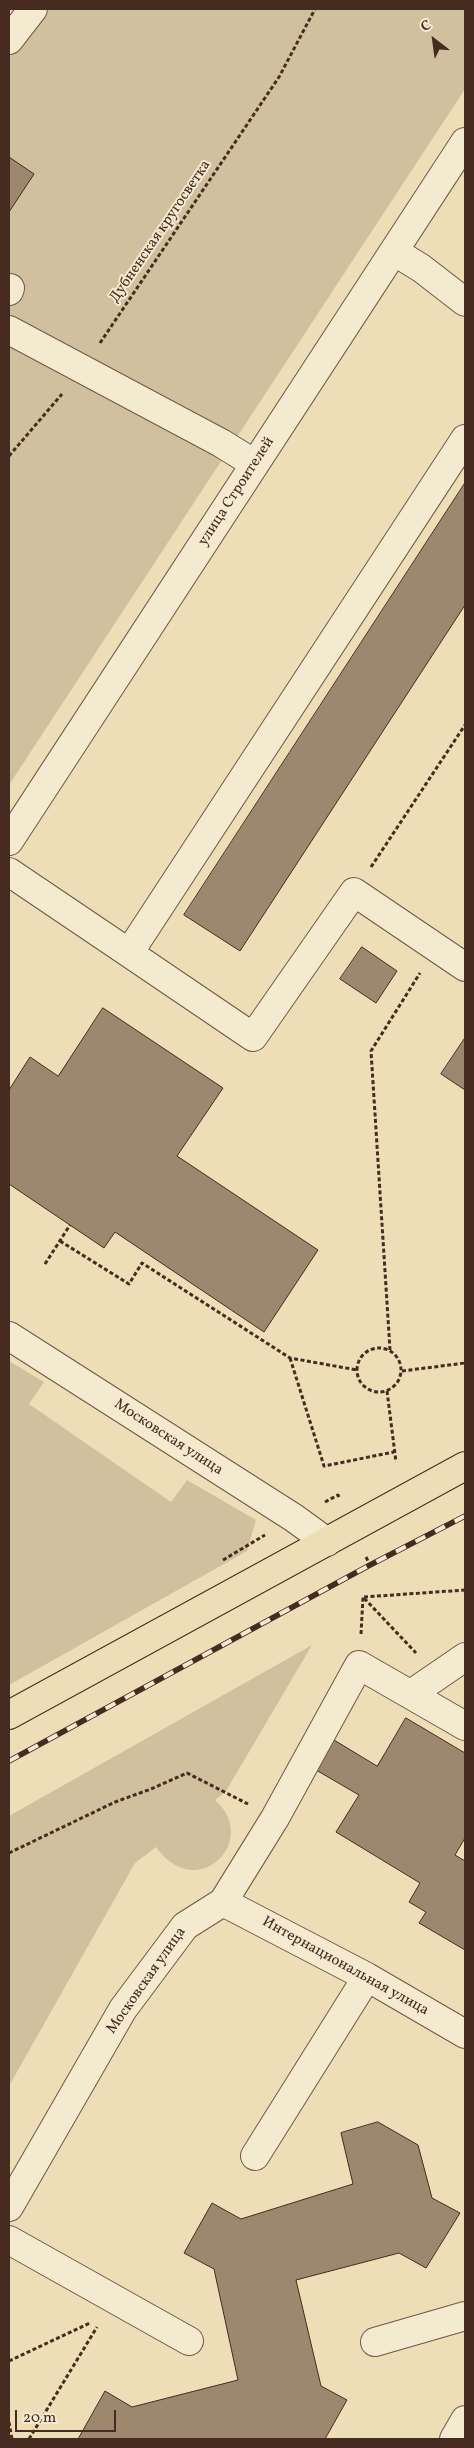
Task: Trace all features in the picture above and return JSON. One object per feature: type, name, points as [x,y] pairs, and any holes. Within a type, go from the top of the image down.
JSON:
[{"type":"main road","points":[[9,1715],[465,1466]]},
{"type":"street","points":[[9,40],[33,9]]},
{"type":"street","name":"улица Строителей","points":[[9,841],[465,142]]},
{"type":"street","points":[[395,252],[421,268],[465,302]]},
{"type":"street","points":[[9,330],[255,464]]},
{"type":"street","points":[[129,953],[465,439]]},
{"type":"street","points":[[9,872],[252,1036],[354,892],[465,966]]},
{"type":"street","name":"Московская улица","points":[[9,1336],[294,1518],[327,1542]]},
{"type":"street","points":[[410,1694],[465,1656]]},
{"type":"street","points":[[359,1665],[465,1726]]},
{"type":"street","name":"Московская улица","points":[[9,2207],[123,2009],[185,1926],[223,1902],[275,1818],[359,1665]]},
{"type":"street","name":"Интернациональная улица","points":[[223,1902],[367,1977],[465,2034]]},
{"type":"street","points":[[255,2156],[367,1977]]},
{"type":"street","points":[[9,2240],[109,2308],[189,2342]]},
{"type":"street","points":[[375,2342],[465,2316]]},
{"type":"street","points":[[454,2439],[465,2420]]},
{"type":"path","name":"Дубненская кругосветка","points":[[9,456],[82,370],[279,77],[315,9]]},
{"type":"path","points":[[354,892],[465,725]]},
{"type":"path","points":[[390,1350],[371,1050],[436,947]]},
{"type":"path","points":[[45,1264],[70,1225]]},
{"type":"path","points":[[60,1240],[129,1284],[142,1263],[290,1358],[357,1370]]},
{"type":"path","points":[[375,1348],[390,1350],[399,1358],[402,1371],[398,1383],[388,1391],[373,1392],[361,1384],[357,1370],[362,1356],[375,1348]]},
{"type":"path","points":[[290,1358],[324,1466],[394,1452]]},
{"type":"path","points":[[402,1371],[465,1363]]},
{"type":"path","points":[[388,1391],[396,1462]]},
{"type":"path","points":[[363,1598],[465,1590]]},
{"type":"path","points":[[359,1665],[363,1598]]},
{"type":"path","points":[[363,1598],[438,1675]]},
{"type":"path","points":[[9,1853],[115,1802],[151,1790],[187,1773],[226,1791],[275,1818]]},
{"type":"path","points":[[9,2361],[109,2308]]},
{"type":"path","points":[[29,2439],[109,2308]]},
{"type":"path","points":[[9,2422],[12,2439]]},
{"type":"shaded area","points":[[37,9],[465,9],[465,89],[9,785],[9,44]]},
{"type":"shaded area","points":[[9,1361],[44,1382],[29,1404],[171,1502],[187,1480],[256,1520],[247,1551],[9,1685]]},
{"type":"shaded area","points":[[312,1645],[226,1791],[215,1800],[227,1816],[231,1832],[227,1848],[218,1860],[205,1868],[189,1870],[172,1863],[156,1847],[135,1863],[9,2086],[9,1816]]},
{"type":"building","points":[[9,157],[34,174],[9,212]]},
{"type":"building","points":[[465,483],[465,605],[240,951],[184,915]]},
{"type":"building","points":[[362,947],[397,971],[376,1003],[340,979]]},
{"type":"building","points":[[103,1008],[223,1088],[177,1156],[318,1250],[264,1332],[115,1232],[104,1248],[9,1184],[9,1090],[30,1057],[58,1076]]},
{"type":"building","points":[[465,1038],[465,1090],[441,1074]]},
{"type":"building","points":[[406,1718],[465,1753],[465,1838],[455,1855],[465,1861],[465,1950],[419,1923],[426,1912],[409,1902],[420,1883],[336,1832],[359,1795],[316,1770],[334,1740],[377,1766]]},
{"type":"building","points":[[378,2122],[418,2145],[432,2198],[460,2213],[426,2268],[399,2253],[296,2280],[321,2386],[347,2400],[325,2439],[78,2439],[105,2391],[132,2407],[238,2380],[214,2269],[184,2253],[212,2203],[241,2219],[353,2184],[341,2133]]},
{"type":"railway","points":[[9,1761],[370,1565],[465,1516]]}]
